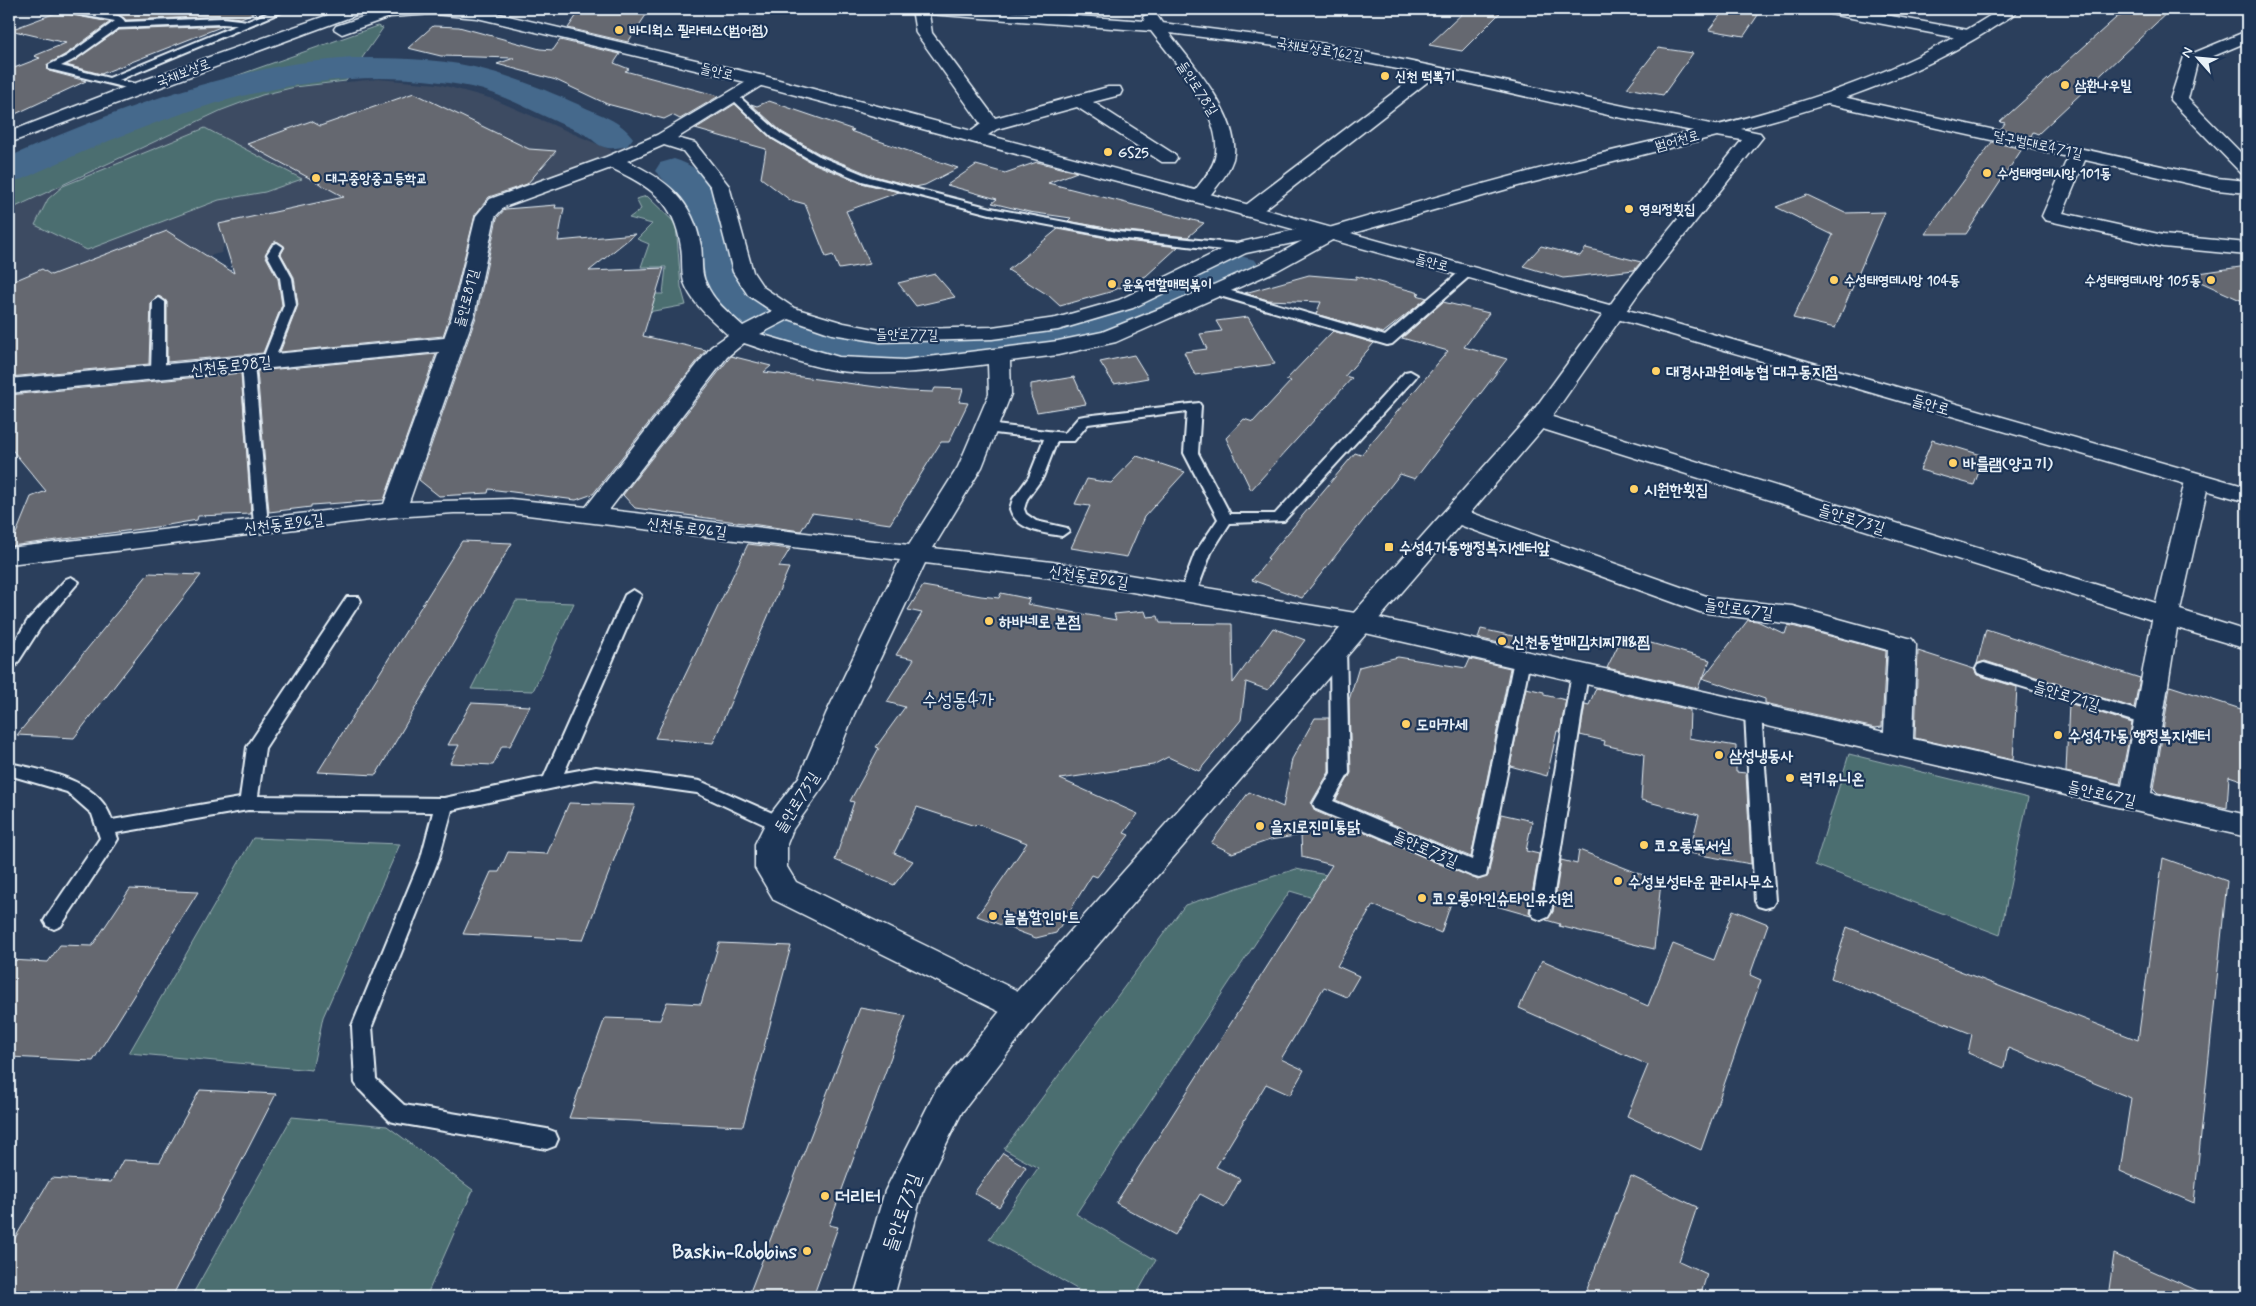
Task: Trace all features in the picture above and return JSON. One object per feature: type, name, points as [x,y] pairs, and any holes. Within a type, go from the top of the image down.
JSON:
[{"type":"street","name":"국채보상로162길","points":[[919,9],[1156,27],[1324,49],[1433,70],[1634,117],[1715,130]]},
{"type":"street","points":[[919,9],[924,34],[991,125]]},
{"type":"street","name":"들안로78길","points":[[1148,9],[1156,27],[1203,90],[1222,125],[1224,156],[1214,178],[1199,197]]},
{"type":"street","points":[[1830,9],[1968,35]]},
{"type":"street","name":"범어천로","points":[[1329,234],[1533,176],[1829,99],[1939,52],[2011,9]]},
{"type":"street","name":"국채보상로","points":[[9,138],[139,88],[353,10]]},
{"type":"street","name":"들안로","points":[[196,67],[262,58],[388,13],[433,10],[469,11],[758,80],[1199,197],[1614,312],[2247,495]]},
{"type":"street","points":[[2247,36],[2190,60],[2179,100],[2247,169]]},
{"type":"street","points":[[1249,212],[1433,70]]},
{"type":"street","points":[[666,137],[758,80]]},
{"type":"street","points":[[973,137],[991,125],[1114,91]]},
{"type":"street","name":"달구벌대로471길","points":[[1829,99],[2218,184],[2247,187]]},
{"type":"street","points":[[1080,100],[1168,158]]},
{"type":"street","points":[[1614,312],[1754,137],[1715,130]]},
{"type":"street","name":"들안로81길","points":[[394,510],[453,344],[474,276],[478,242],[486,216],[497,203],[612,160],[666,137]]},
{"type":"street","name":"들안로77길","points":[[666,137],[689,147],[720,186],[743,272],[755,291],[786,312],[840,329],[880,336],[992,333],[1058,324],[1126,304],[1240,248],[1299,235],[1329,234]]},
{"type":"street","points":[[2079,153],[2052,216],[2163,242],[2247,249]]},
{"type":"street","points":[[612,160],[648,178],[680,208],[691,245],[694,282],[708,306],[741,335],[808,357],[839,364],[904,367],[1058,348],[1108,337],[1258,272],[1329,234]]},
{"type":"street","points":[[1240,248],[1260,258],[1264,265],[1258,272]]},
{"type":"street","points":[[592,516],[719,352],[741,335],[786,312]]},
{"type":"street","name":"들안로73길","points":[[874,1297],[904,1191],[949,1101],[1022,1009],[1538,420],[1614,312]]},
{"type":"street","name":"신천동로98길","points":[[9,386],[453,344]]},
{"type":"street","name":"들안로73길","points":[[999,356],[1000,394],[970,467],[916,554],[840,714],[812,781],[780,824],[771,844],[771,868],[784,891],[1022,1009]]},
{"type":"street","name":"들안로73길","points":[[1538,420],[2166,615]]},
{"type":"street","points":[[2135,801],[2166,615],[2197,481]]},
{"type":"street","name":"신천동로96길","points":[[9,556],[394,510],[454,506],[510,506],[1052,570],[1362,623]]},
{"type":"street","name":"들안로67길","points":[[1455,515],[1710,606],[1792,615],[1902,645],[1898,746]]},
{"type":"street","points":[[2166,615],[2247,640]]},
{"type":"street","name":"들안로67길","points":[[1362,623],[2247,826]]},
{"type":"lane","points":[[66,9],[116,18],[121,21],[70,58],[52,67],[139,88]]},
{"type":"lane","points":[[109,81],[284,9]]},
{"type":"lane","points":[[116,25],[222,21],[250,23]]},
{"type":"lane","name":"들안로77길","points":[[734,96],[778,136],[815,158],[866,179],[990,211],[1117,235],[1240,248]]},
{"type":"lane","points":[[261,526],[258,362],[290,305],[286,278],[273,254],[277,247]]},
{"type":"lane","points":[[1217,291],[1387,341],[1468,271]]},
{"type":"lane","points":[[158,372],[159,302]]},
{"type":"lane","points":[[1225,519],[1280,518],[1410,375]]},
{"type":"lane","points":[[986,428],[1069,438],[1084,420],[1194,406],[1191,453],[1225,519]]},
{"type":"lane","points":[[1052,436],[1032,485],[1020,498],[1017,506],[1019,516],[1026,523],[1062,531]]},
{"type":"lane","points":[[1188,593],[1203,553],[1225,519]]},
{"type":"lane","points":[[9,663],[34,624],[71,582]]},
{"type":"lane","points":[[551,782],[633,595]]},
{"type":"lane","points":[[248,803],[256,747],[353,601]]},
{"type":"lane","name":"들안로73길","points":[[1338,649],[1340,773],[1322,804],[1479,871],[1522,660]]},
{"type":"lane","name":"들안로71길","points":[[1984,669],[2149,720]]},
{"type":"lane","points":[[1541,912],[1580,673]]},
{"type":"lane","points":[[1753,713],[1765,902]]},
{"type":"lane","points":[[9,769],[73,787],[100,811],[109,839],[54,921]]},
{"type":"lane","points":[[105,828],[248,803],[444,805],[596,773],[700,787],[780,824]]},
{"type":"lane","points":[[444,805],[430,858],[362,1026],[366,1083],[398,1114],[547,1139]]},
{"type":"shaded area","name":"대구중앙중고등학교","points":[[378,79],[438,84],[493,99],[611,150],[609,158],[503,198],[409,202],[225,243],[221,253],[145,271],[61,282],[9,303],[9,210],[222,110],[262,95],[295,87]]},
{"type":"green space","points":[[377,26],[383,28],[346,81],[295,87],[262,95],[222,110],[9,210],[9,166],[219,82]]},
{"type":"green space","points":[[205,128],[302,179],[265,192],[219,200],[87,250],[35,225],[48,199],[63,186]]},
{"type":"green space","points":[[647,196],[676,224],[681,287],[686,305],[632,315],[636,294],[663,294],[666,267],[641,267],[649,244],[637,239],[652,224],[629,218],[641,209],[636,199]]},
{"type":"green space","points":[[516,601],[574,603],[533,691],[471,689]]},
{"type":"green space","points":[[1849,754],[2028,798],[2000,935],[1815,865]]},
{"type":"green space","points":[[253,838],[400,844],[323,1017],[312,1070],[129,1053]]},
{"type":"green space","points":[[1296,869],[1357,881],[1340,906],[1290,891],[1076,1214],[1156,1260],[1135,1297],[1091,1297],[989,1239],[1038,1168],[1004,1149],[1185,905]]},
{"type":"green space","points":[[292,1117],[387,1126],[473,1190],[426,1297],[191,1297]]},
{"type":"building","points":[[93,9],[263,9],[241,18],[222,16],[126,20],[116,13]]},
{"type":"building","name":"바디웍스 필라테스(범어점)","points":[[650,9],[628,42],[568,28],[579,12]]},
{"type":"building","points":[[1467,9],[1500,13],[1462,51],[1429,45]]},
{"type":"building","points":[[1725,9],[1762,9],[1744,36],[1709,30]]},
{"type":"building","name":"삼환나우빌","points":[[2142,9],[2171,9],[2038,134],[2033,132],[2031,136],[2001,129],[2005,123],[2000,122],[2117,17]]},
{"type":"building","points":[[61,11],[66,14],[110,22],[66,54],[47,65],[49,71],[86,81],[9,117],[9,70],[40,58],[34,56],[66,43],[10,30]]},
{"type":"building","points":[[223,26],[101,74],[66,65],[119,30]]},
{"type":"building","points":[[433,26],[459,27],[540,49],[553,50],[560,40],[620,54],[614,63],[629,69],[625,71],[719,96],[680,119],[672,115],[664,119],[607,104],[556,80],[497,64],[514,58],[441,56],[408,48]]},
{"type":"building","points":[[1658,48],[1693,53],[1663,95],[1627,88]]},
{"type":"building","points":[[414,93],[529,149],[556,151],[527,184],[489,197],[475,215],[443,336],[280,352],[298,305],[294,277],[281,254],[285,247],[276,241],[271,244],[265,255],[278,279],[282,305],[263,353],[167,362],[167,302],[158,296],[151,302],[149,364],[9,377],[9,283],[42,269],[51,275],[167,231],[234,273],[219,224],[344,197],[247,144],[311,121],[320,126]]},
{"type":"building","points":[[769,101],[958,168],[925,185],[915,187],[871,175],[820,154],[782,132],[751,104],[757,106]]},
{"type":"building","points":[[735,104],[772,139],[810,162],[861,183],[899,192],[846,211],[870,264],[839,269],[833,255],[826,257],[805,204],[790,200],[761,178],[766,149],[695,129]]},
{"type":"building","points":[[1992,142],[2022,149],[1966,234],[1925,234]]},
{"type":"building","points":[[1037,162],[1077,172],[1048,183],[1204,223],[1188,237],[1117,230],[1068,221],[1071,218],[1029,212],[992,203],[997,199],[947,185],[976,165],[1005,173]]},
{"type":"building","name":"수성태영데시앙 104동","points":[[1807,195],[1845,213],[1885,212],[1835,328],[1793,318],[1833,235],[1776,207]]},
{"type":"building","points":[[556,205],[555,208],[564,208],[558,241],[635,234],[589,271],[664,268],[643,336],[706,350],[593,494],[576,500],[489,489],[488,493],[439,496],[419,480],[476,317],[497,218],[505,209]]},
{"type":"building","points":[[1058,229],[1117,240],[1178,247],[1146,276],[1110,292],[1060,306],[1048,295],[1008,270]]},
{"type":"building","points":[[1541,246],[1580,256],[1586,248],[1641,262],[1634,270],[1563,278],[1523,266]]},
{"type":"building","points":[[2247,266],[2247,303],[2185,275]]},
{"type":"building","points":[[935,274],[955,297],[916,306],[898,283]]},
{"type":"building","points":[[1309,275],[1356,279],[1356,276],[1420,293],[1417,295],[1427,298],[1383,333],[1316,314],[1321,302],[1267,300],[1245,293]]},
{"type":"building","points":[[1443,302],[1489,313],[1464,347],[1507,359],[1415,479],[1400,474],[1302,598],[1252,580],[1269,559],[1267,558],[1355,453],[1361,455],[1448,351],[1402,338]]},
{"type":"building","points":[[1248,317],[1275,364],[1195,375],[1184,352],[1207,349],[1200,334],[1222,331],[1216,321]]},
{"type":"building","points":[[1333,331],[1374,343],[1345,376],[1352,378],[1251,490],[1226,438],[1244,419],[1253,422],[1291,381],[1286,380]]},
{"type":"building","points":[[436,354],[384,500],[311,505],[311,507],[269,512],[257,371]]},
{"type":"building","points":[[1134,355],[1148,378],[1114,384],[1100,362]]},
{"type":"building","points":[[731,356],[771,366],[764,372],[907,391],[933,392],[935,388],[963,389],[959,402],[968,403],[949,442],[941,442],[890,524],[812,513],[801,531],[635,508],[623,495]]},
{"type":"building","points":[[241,373],[251,514],[198,516],[197,520],[156,527],[11,546],[31,497],[46,491],[9,446],[9,395]]},
{"type":"building","points":[[1074,377],[1086,404],[1037,412],[1031,396],[1031,384]]},
{"type":"building","name":"바를램(양고기)","points":[[1932,440],[1985,456],[1974,485],[1920,470]]},
{"type":"building","points":[[1137,456],[1185,472],[1144,517],[1127,557],[1071,548],[1090,506],[1075,504],[1087,479],[1111,483]]},
{"type":"building","points":[[462,541],[512,543],[376,775],[318,772]]},
{"type":"building","points":[[748,544],[790,549],[779,567],[789,568],[713,743],[655,738]]},
{"type":"building","points":[[149,573],[201,575],[74,738],[17,735]]},
{"type":"building","points":[[923,586],[999,598],[1001,593],[1030,599],[1027,604],[1116,620],[1114,614],[1145,611],[1147,617],[1158,616],[1160,623],[1232,624],[1233,683],[1273,628],[1305,640],[1268,690],[1246,682],[1241,720],[1199,771],[1168,757],[1153,765],[1060,779],[1138,814],[1124,833],[1129,835],[1097,877],[1092,875],[1056,933],[1036,938],[977,916],[1027,843],[977,824],[975,826],[917,807],[894,853],[913,861],[894,885],[835,860],[854,802],[850,801],[879,748],[876,747],[905,707],[887,702],[914,659],[896,655],[922,613],[908,610]]},
{"type":"building","points":[[1748,620],[1757,621],[1785,634],[1788,625],[1886,651],[1882,727],[1875,728],[1765,703],[1765,699],[1702,678],[1698,688],[1607,668],[1623,635],[1710,660],[1703,678]]},
{"type":"building","points":[[1481,629],[1527,639],[1524,649],[1478,638]]},
{"type":"building","points":[[1986,629],[2140,678],[2134,708],[1985,661],[1977,664]]},
{"type":"building","points":[[1918,651],[1974,669],[1977,675],[2017,687],[2013,760],[1915,738]]},
{"type":"building","points":[[1398,657],[1466,668],[1470,659],[1510,668],[1471,857],[1336,800],[1351,773],[1349,700],[1359,667]]},
{"type":"building","points":[[2170,686],[2247,711],[2247,782],[2229,776],[2227,808],[2158,793],[2154,789]]},
{"type":"building","points":[[1526,688],[1544,692],[1544,695],[1566,700],[1560,731],[1557,731],[1547,776],[1510,766]]},
{"type":"building","points":[[1596,688],[1690,710],[1689,738],[1736,746],[1736,772],[1746,773],[1751,864],[1689,853],[1699,815],[1641,800],[1644,754],[1604,745],[1605,741],[1580,735],[1585,704],[1589,705]]},
{"type":"building","points":[[471,703],[530,706],[510,746],[502,746],[493,765],[450,763],[459,745],[448,745]]},
{"type":"building","points":[[2069,703],[2132,723],[2120,784],[2066,772]]},
{"type":"building","points":[[1315,718],[1329,718],[1329,772],[1311,803],[1315,811],[1478,880],[1488,876],[1501,814],[1532,821],[1526,851],[1539,854],[1529,912],[1531,916],[1475,900],[1472,905],[1452,900],[1441,933],[1373,905],[1337,966],[1359,976],[1347,997],[1324,987],[1281,1059],[1304,1070],[1290,1095],[1266,1084],[1216,1167],[1240,1179],[1225,1207],[1200,1194],[1175,1235],[1116,1203],[1332,865],[1302,857],[1301,835],[1270,840],[1232,853],[1211,843],[1249,792],[1283,807],[1292,759]]},
{"type":"building","points":[[569,803],[635,805],[583,940],[463,934],[491,872],[499,872],[508,852],[547,854]]},
{"type":"building","name":"수성보성타운 관리사무소","points":[[1579,850],[1661,882],[1654,949],[1559,926],[1560,924],[1546,920],[1553,912],[1561,860],[1577,864]]},
{"type":"building","points":[[2163,858],[2227,881],[2194,1203],[2120,1171],[2131,1098],[2008,1048],[2004,1068],[1968,1053],[1972,1034],[1831,978],[1847,927],[2138,1040]]},
{"type":"building","points":[[130,889],[198,892],[93,1061],[9,1057],[9,960],[48,962],[60,945],[92,946]]},
{"type":"building","points":[[1733,910],[1768,924],[1750,975],[1761,980],[1701,1150],[1627,1116],[1648,1065],[1519,1008],[1542,960],[1648,1006],[1673,944],[1714,960]]},
{"type":"building","points":[[719,943],[791,946],[743,1126],[569,1118],[605,1018],[660,1020],[667,1002],[701,1004]]},
{"type":"building","points":[[860,1008],[906,1016],[829,1225],[838,1227],[813,1297],[748,1297]]},
{"type":"building","points":[[200,1090],[276,1094],[172,1297],[9,1297],[9,1248],[51,1178],[111,1182],[123,1160],[160,1162]]},
{"type":"building","points":[[1003,1153],[1026,1167],[999,1207],[974,1193]]},
{"type":"building","points":[[1631,1176],[1697,1207],[1679,1261],[1707,1274],[1700,1297],[1584,1297]]},
{"type":"building","points":[[2114,1254],[2212,1297],[2108,1297]]},
{"type":"waterway","points":[[9,171],[119,123],[176,103],[234,86],[293,75],[353,68],[412,69],[489,81],[554,107],[602,129],[614,138]]},
{"type":"waterway","points":[[674,171],[697,191],[717,248],[723,280],[737,304],[756,318],[782,331],[854,347],[900,351],[948,350],[1069,335],[1121,323],[1165,305],[1240,269]]},
{"type":"place","name":"바디웍스 필라테스(범어점)","points":[[619,30]]},
{"type":"place","name":"신천 떡뽁기","points":[[1385,76]]},
{"type":"place","name":"삼환나우빌","points":[[2065,85]]},
{"type":"place","name":"GS25","points":[[1108,152]]},
{"type":"place","name":"수성태영데시앙 101동","points":[[1987,173]]},
{"type":"place","name":"대구중앙중고등학교","points":[[316,178]]},
{"type":"place","name":"영의정횟집","points":[[1629,209]]},
{"type":"place","name":"수성태영데시앙 104동","points":[[1834,280]]},
{"type":"place","name":"수성태영데시앙 105동","points":[[2211,280]]},
{"type":"place","name":"윤옥연할매떡볶이","points":[[1112,284]]},
{"type":"place","name":"대경사과원예농협 대구동지점","points":[[1656,371]]},
{"type":"place","name":"바를램(양고기)","points":[[1953,463]]},
{"type":"place","name":"시원한횟집","points":[[1634,489]]},
{"type":"place","name":"수성4가동행정복지센터앞","points":[[1389,547]]},
{"type":"place","name":"하바네로 본점","points":[[989,621]]},
{"type":"place","name":"신천동할매김치찌개&찜","points":[[1502,641]]},
{"type":"place","name":"도마카세","points":[[1406,724]]},
{"type":"place","name":"수성4가동 행정복지센터","points":[[2058,735]]},
{"type":"place","name":"삼성냉동사","points":[[1719,755]]},
{"type":"place","name":"럭키유니온","points":[[1790,778]]},
{"type":"place","name":"을지로진미통닭","points":[[1260,826]]},
{"type":"place","name":"코오롱독서실","points":[[1644,845]]},
{"type":"place","name":"수성보성타운 관리사무소","points":[[1618,881]]},
{"type":"place","name":"코오롱아인슈타인유치원","points":[[1422,898]]},
{"type":"place","name":"늘봄할인마트","points":[[993,916]]},
{"type":"place","name":"더리터","points":[[825,1196]]},
{"type":"place","name":"Baskin-Robbins","points":[[807,1251]]},
{"type":"district","name":"수성동4가","points":[[958,699]]}]
